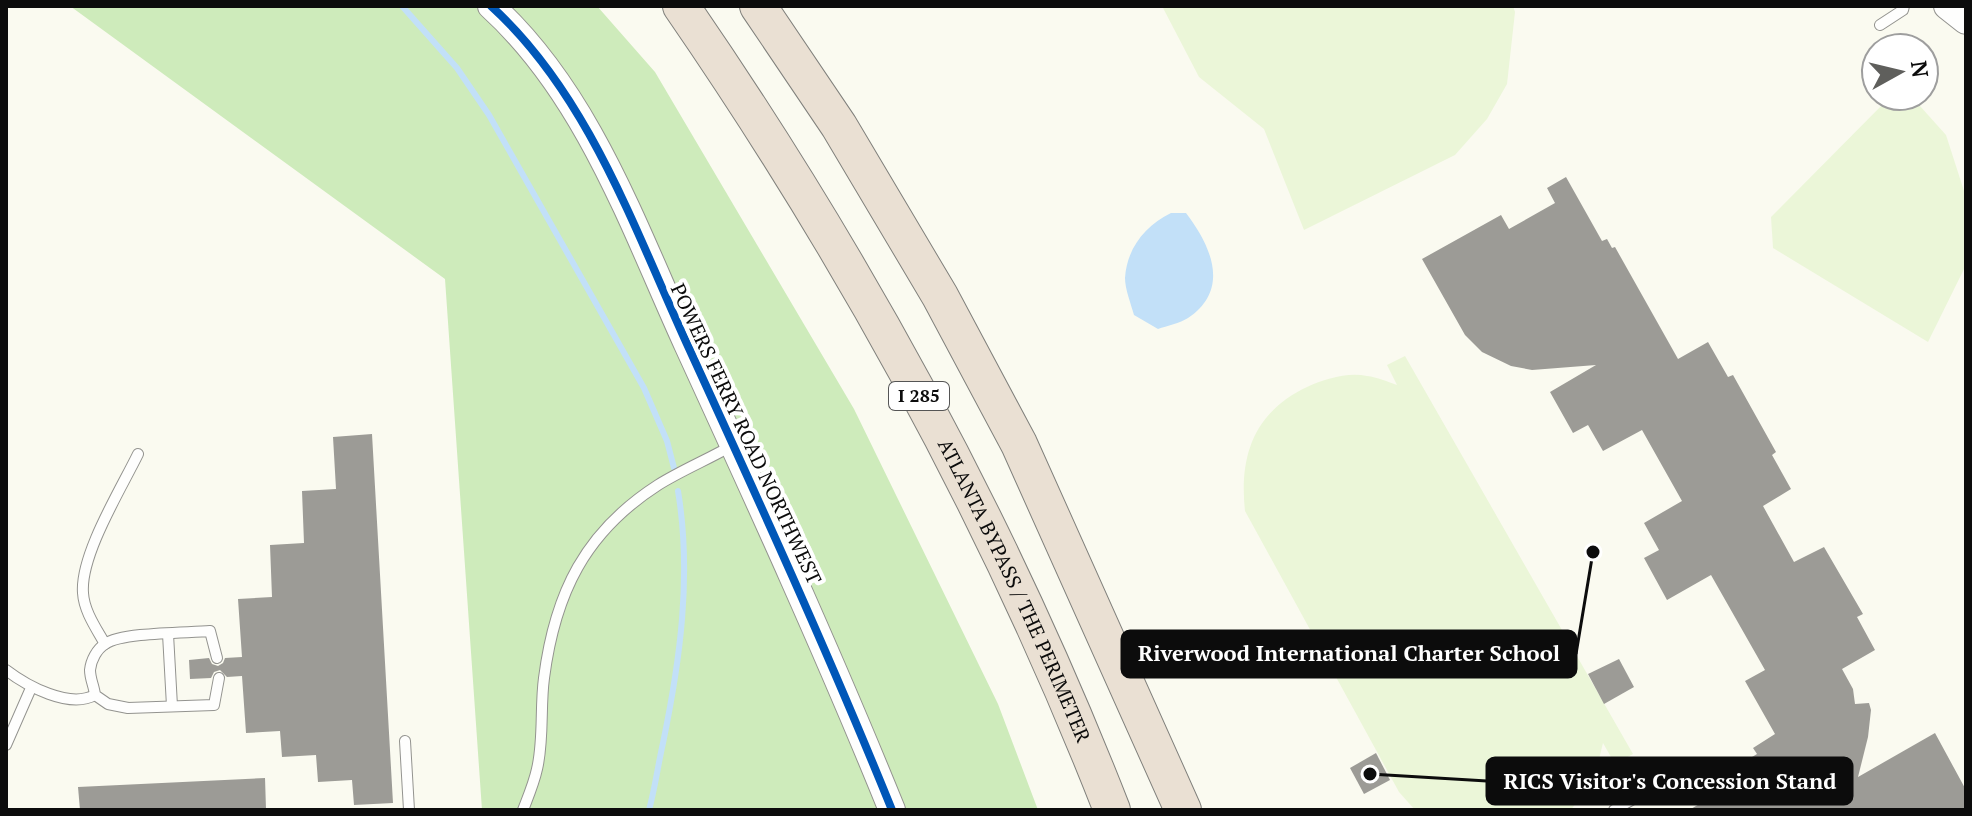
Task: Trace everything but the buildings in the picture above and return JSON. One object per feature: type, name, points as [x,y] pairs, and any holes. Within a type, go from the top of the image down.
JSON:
[{"type":"highway","name":"ATLANTA BYPASS / THE PERIMETER","points":[[681,6],[796,182],[880,322],[979,508],[1084,737],[1112,810]]},
{"type":"highway","points":[[758,6],[855,152],[940,296],[1005,417],[1183,810]]},
{"type":"street","name":"POWERS FERRY ROAD NORTHWEST","points":[[491,6],[552,76],[596,148],[835,670],[892,810]]},
{"type":"street","points":[[1947,6],[1966,21]]},
{"type":"lane","points":[[1880,25],[1903,10],[1904,6]]},
{"type":"lane","points":[[523,810],[538,768],[548,650],[575,570],[594,539],[625,508],[686,469],[733,445]]},
{"type":"lane","points":[[105,644],[89,615],[83,595],[84,573],[98,536],[138,454]]},
{"type":"lane","points":[[95,695],[90,670],[98,651],[105,644],[124,637],[210,631],[217,658]]},
{"type":"lane","points":[[168,634],[172,706]]},
{"type":"lane","points":[[6,670],[31,688],[67,697],[91,698],[95,695]]},
{"type":"lane","points":[[95,695],[118,707],[214,705],[219,678]]},
{"type":"lane","points":[[6,745],[31,688]]},
{"type":"lane","points":[[405,741],[409,810]]},
{"type":"lane","points":[[1614,810],[1677,774]]},
{"type":"green space","points":[[70,6],[597,6],[655,72],[854,409],[998,704],[1038,810],[482,810],[445,279]]},
{"type":"green space","points":[[1162,6],[1513,6],[1515,12],[1507,84],[1487,119],[1455,155],[1304,230],[1264,129],[1199,77]]},
{"type":"green space","points":[[1875,112],[1925,112],[1946,135],[1965,194],[1965,267],[1928,342],[1773,248],[1771,217]]},
{"type":"green space","points":[[1405,356],[1633,754],[1615,764],[1603,743],[1595,775],[1571,810],[1415,810],[1399,792],[1245,511],[1248,454],[1254,438],[1274,409],[1307,387],[1336,377],[1375,377],[1397,385],[1387,365]]},
{"type":"water","points":[[1171,213],[1186,213],[1195,226],[1209,253],[1213,281],[1201,307],[1185,320],[1158,329],[1134,315],[1127,292],[1126,267],[1139,239],[1153,224]]},
{"type":"waterway","points":[[402,6],[457,68],[489,115],[644,388],[667,441],[674,468]]},
{"type":"waterway","points":[[649,810],[674,681],[682,618],[684,554],[678,491]]},
{"type":"cycle path","points":[[491,6],[525,41],[555,80],[606,164],[792,576],[892,810]]},
{"type":"place","name":"Riverwood International Charter School","points":[[1593,552]]},
{"type":"place","name":"RICS Visitor's Concession Stand","points":[[1370,774]]}]
